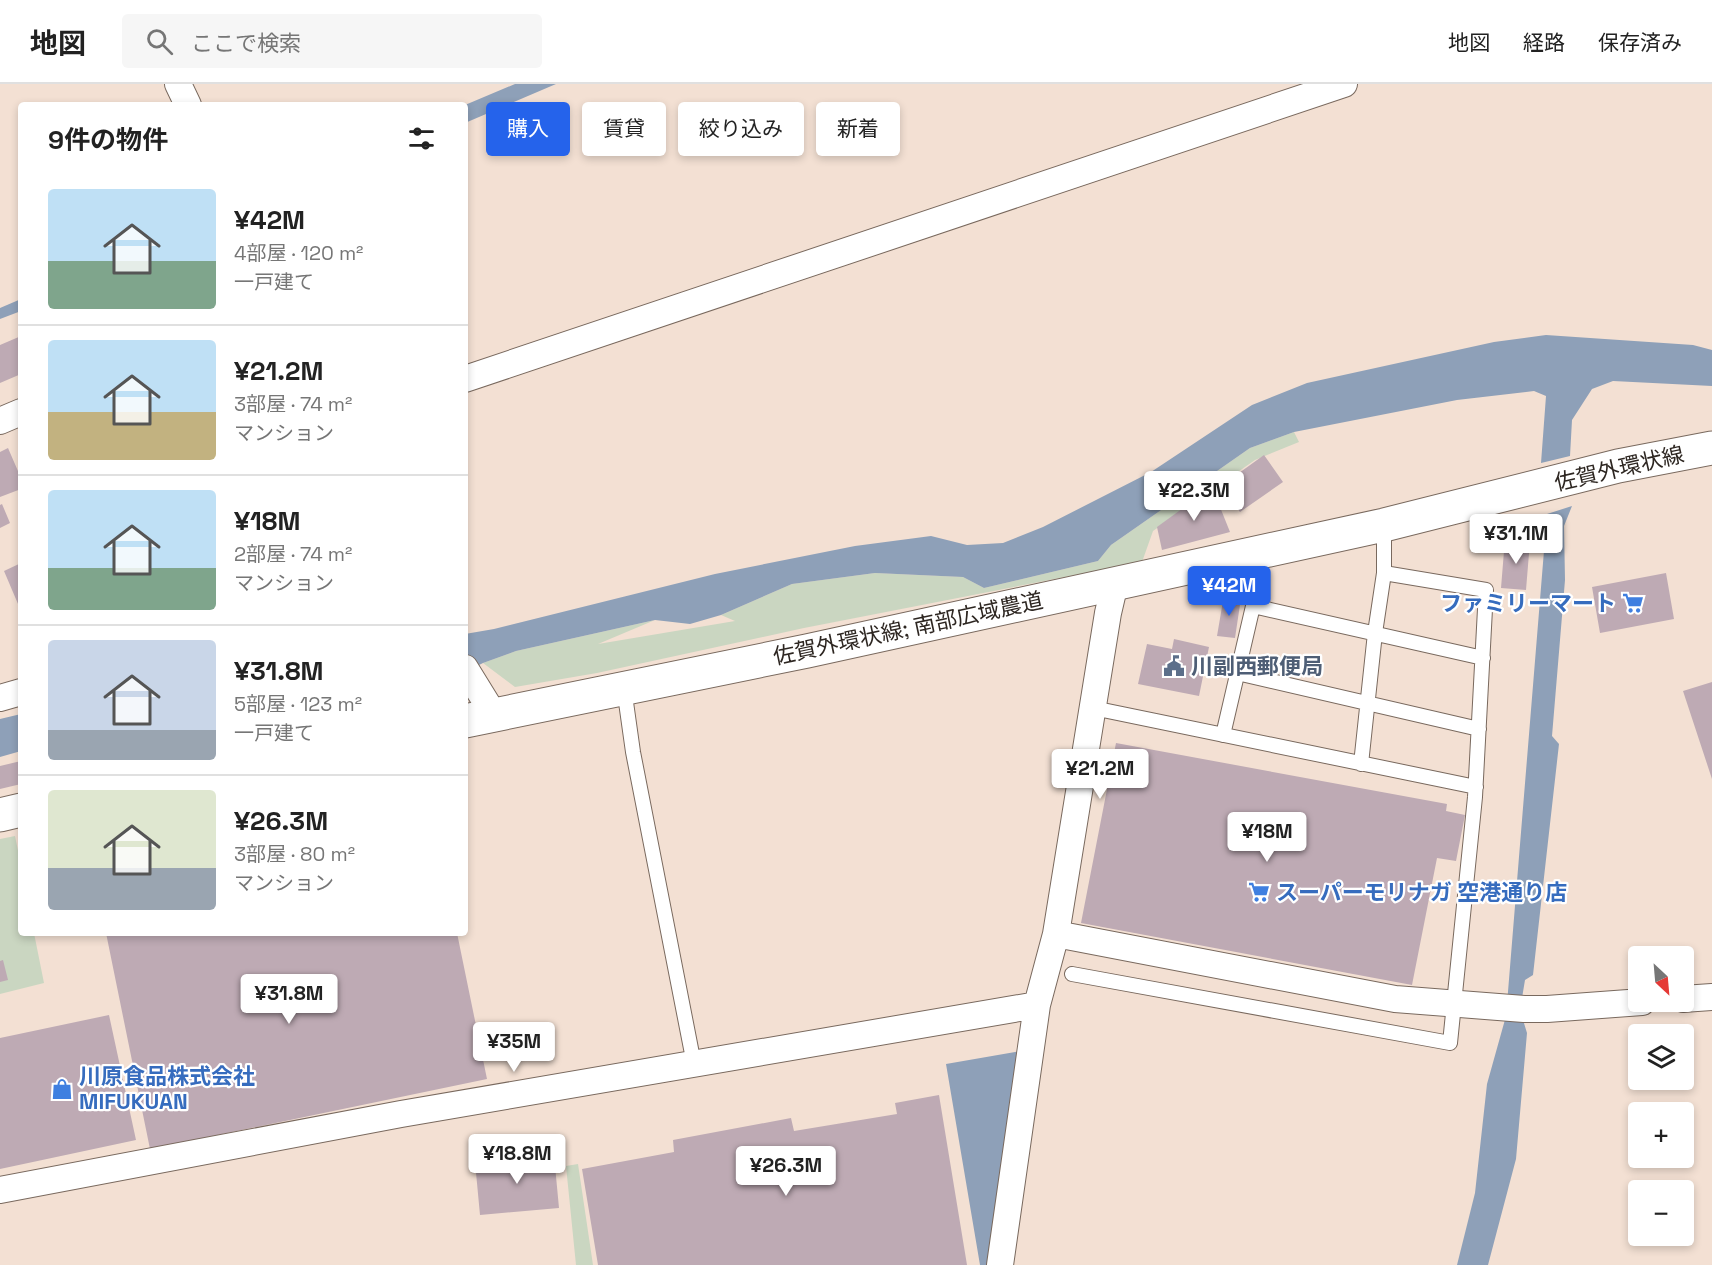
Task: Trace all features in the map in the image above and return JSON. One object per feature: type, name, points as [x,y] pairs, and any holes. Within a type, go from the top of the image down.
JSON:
[{"type":"main road","name":"佐賀外環状線","points":[[1351,532],[1618,466],[1712,448]]},
{"type":"main road","name":"佐賀外環状線; 南部広域農道","points":[[480,718],[807,651],[1351,532]]},
{"type":"main road","points":[[0,815],[18,811]]},
{"type":"street","points":[[178,84],[187,102]]},
{"type":"street","points":[[468,378],[1344,84]]},
{"type":"street","points":[[1000,1265],[1037,1005],[1056,934],[1108,613],[1115,583]]},
{"type":"street","points":[[468,674],[480,718]]},
{"type":"street","points":[[0,698],[18,693]]},
{"type":"street","points":[[1056,934],[1395,999],[1513,1009],[1628,1003]]},
{"type":"street","points":[[1694,998],[1712,997]]},
{"type":"street","points":[[0,1190],[401,1114],[1037,1005]]},
{"type":"lane","points":[[1361,764],[1384,573],[1384,525]]},
{"type":"lane","points":[[1072,974],[1450,1043],[1476,787],[1486,590],[1384,573]]},
{"type":"lane","points":[[1223,735],[1253,606],[1483,658]]},
{"type":"lane","points":[[1238,673],[1479,729]]},
{"type":"lane","points":[[624,688],[633,752],[694,1064]]},
{"type":"lane","points":[[1093,708],[1476,787]]},
{"type":"green space","points":[[1294,432],[1299,442],[1255,460],[1153,531],[1142,562],[804,628],[597,673],[515,687],[483,663],[516,651],[655,620],[598,644],[735,621],[721,615],[792,584],[875,573],[963,577],[984,588],[1098,561],[1111,545],[1250,448]]},
{"type":"green space","points":[[15,836],[18,850],[18,936],[35,936],[44,983],[0,994],[0,839]]},
{"type":"green space","points":[[578,1164],[593,1265],[576,1265],[566,1166]]},
{"type":"water","points":[[515,84],[556,84],[514,102],[486,102],[486,114],[468,122],[468,104]]},
{"type":"water","points":[[18,300],[18,312],[0,319],[0,308]]},
{"type":"water","points":[[1546,335],[1693,345],[1712,350],[1712,386],[1613,381],[1592,389],[1572,420],[1570,456],[1541,463],[1546,396],[1534,391],[1457,400],[1294,432],[1250,448],[1111,545],[1098,561],[984,588],[963,577],[875,573],[792,584],[721,615],[690,624],[655,620],[516,651],[468,670],[468,633],[715,574],[855,546],[931,536],[967,545],[1003,543],[1043,527],[1151,472],[1252,405],[1307,383],[1494,342]]},
{"type":"water","points":[[1572,506],[1564,526],[1565,580],[1552,736],[1559,744],[1533,975],[1525,980],[1520,1010],[1527,1033],[1516,1159],[1488,1265],[1457,1265],[1475,1193],[1487,1084],[1506,1016],[1547,514]]},
{"type":"water","points":[[18,715],[18,752],[0,757],[0,719]]},
{"type":"water","points":[[1021,1051],[989,1265],[980,1265],[946,1064]]},
{"type":"building","points":[[18,337],[18,375],[0,383],[0,345]]},
{"type":"building","points":[[8,448],[18,471],[18,490],[0,497],[0,452]]},
{"type":"building","points":[[1264,455],[1283,482],[1240,512],[1221,486]]},
{"type":"building","points":[[1212,487],[1230,532],[1162,550],[1157,527]]},
{"type":"building","points":[[2,504],[10,523],[0,528],[0,505]]},
{"type":"building","points":[[1505,539],[1530,541],[1526,590],[1501,588]]},
{"type":"building","points":[[18,564],[18,604],[4,571]]},
{"type":"building","name":"ファミリーマート","points":[[1666,573],[1674,619],[1600,633],[1592,587]]},
{"type":"building","points":[[1224,595],[1241,598],[1235,638],[1217,636]]},
{"type":"building","name":"川副西郵便局","points":[[1174,639],[1209,647],[1199,696],[1138,684],[1147,644],[1172,649]]},
{"type":"building","points":[[1712,682],[1712,779],[1683,691]]},
{"type":"building","name":"スーパーモリナガ 空港通り店","points":[[1116,743],[1447,804],[1446,811],[1465,815],[1456,861],[1437,858],[1412,985],[1081,923]]},
{"type":"building","points":[[18,762],[18,785],[0,789],[0,766]]},
{"type":"building","points":[[107,936],[458,936],[487,1079],[150,1149]]},
{"type":"building","points":[[3,960],[8,980],[0,982],[0,961]]},
{"type":"building","name":"川原食品株式会社 MIFUKUAN","points":[[109,1015],[136,1140],[0,1169],[0,1038]]},
{"type":"building","points":[[939,1095],[967,1265],[598,1265],[582,1169],[674,1152],[673,1140],[791,1118],[794,1131],[897,1114],[895,1103]]},
{"type":"building","points":[[554,1155],[559,1208],[480,1215],[475,1162]]},
{"type":"place","name":"ファミリーマート","points":[[1633,603]]},
{"type":"place","name":"川副西郵便局","points":[[1174,666]]},
{"type":"place","name":"スーパーモリナガ 空港通り店","points":[[1259,892]]},
{"type":"place","name":"川原食品株式会社 MIFUKUAN","points":[[62,1089]]}]
